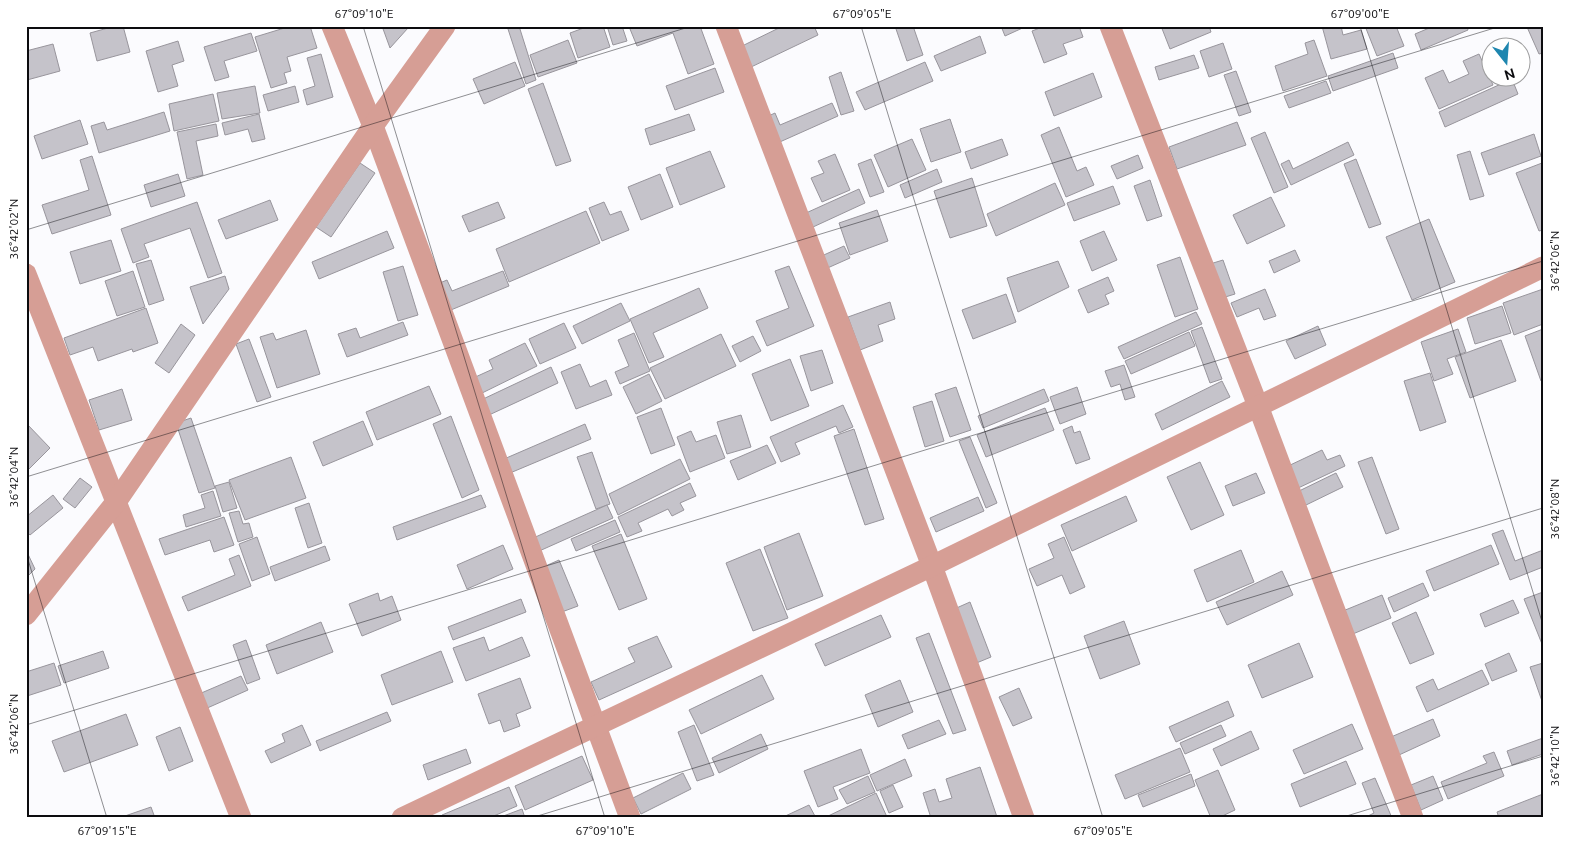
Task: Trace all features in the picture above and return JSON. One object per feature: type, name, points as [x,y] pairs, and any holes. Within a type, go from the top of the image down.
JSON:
[{"type":"street","points":[[332,26],[373,126],[630,818]]},
{"type":"street","points":[[26,615],[116,502],[373,126],[445,26]]},
{"type":"street","points":[[726,26],[932,566],[1024,818]]},
{"type":"street","points":[[1110,26],[1258,406],[1413,818]]},
{"type":"street","points":[[402,818],[932,566],[1543,267]]},
{"type":"street","points":[[26,274],[241,818]]},
{"type":"building","points":[[115,26],[123,26],[130,52],[97,61],[90,33]]},
{"type":"building","points":[[291,26],[310,26],[317,48],[287,57],[291,71],[284,73],[287,83],[271,88],[255,37]]},
{"type":"building","points":[[382,26],[407,26],[408,28],[390,48]]},
{"type":"building","points":[[507,26],[519,26],[536,80],[526,84]]},
{"type":"building","points":[[589,26],[603,26],[610,47],[578,58],[570,33]]},
{"type":"building","points":[[607,26],[622,26],[627,41],[613,45]]},
{"type":"building","points":[[639,26],[700,26],[714,64],[688,74],[673,33],[637,46],[630,29]]},
{"type":"building","points":[[783,26],[814,26],[818,35],[749,68],[740,47]]},
{"type":"building","points":[[895,26],[913,26],[923,55],[907,61]]},
{"type":"building","points":[[1001,26],[1027,26],[1005,36]]},
{"type":"building","points":[[1045,26],[1079,26],[1083,37],[1063,44],[1067,54],[1044,63],[1032,31]]},
{"type":"building","points":[[1161,26],[1209,26],[1211,32],[1170,49]]},
{"type":"building","points":[[1322,26],[1341,26],[1343,35],[1361,30],[1367,49],[1331,59]]},
{"type":"building","points":[[1365,26],[1396,26],[1404,46],[1377,56]]},
{"type":"building","points":[[1434,26],[1467,26],[1468,30],[1421,50],[1415,34]]},
{"type":"building","points":[[1543,26],[1543,53],[1539,54],[1527,27]]},
{"type":"building","points":[[251,33],[257,51],[224,61],[229,77],[215,81],[204,47]]},
{"type":"building","points":[[980,36],[986,53],[941,71],[934,56]]},
{"type":"building","points":[[568,40],[577,63],[538,77],[530,55]]},
{"type":"building","points":[[1314,40],[1327,76],[1283,91],[1275,66],[1308,54],[1305,43]]},
{"type":"building","points":[[178,41],[184,61],[172,65],[178,86],[158,92],[146,51]]},
{"type":"building","points":[[1223,43],[1232,69],[1209,77],[1200,51]]},
{"type":"building","points":[[53,44],[60,71],[27,80],[26,51]]},
{"type":"building","points":[[1393,53],[1398,68],[1333,91],[1328,76]]},
{"type":"building","points":[[321,54],[333,97],[307,105],[303,90],[315,86],[307,58]]},
{"type":"building","points":[[1479,54],[1482,61],[1482,88],[1486,88],[1439,109],[1425,78],[1443,70],[1449,83],[1469,74],[1463,61]]},
{"type":"building","points":[[1194,55],[1199,68],[1159,80],[1155,67]]},
{"type":"building","points":[[515,62],[525,86],[484,104],[473,79]]},
{"type":"building","points":[[925,62],[933,81],[865,110],[856,92]]},
{"type":"building","points":[[715,68],[724,92],[675,110],[666,86]]},
{"type":"building","points":[[1236,71],[1251,112],[1239,116],[1224,75]]},
{"type":"building","points":[[841,72],[854,111],[841,115],[829,77]]},
{"type":"building","points":[[1093,73],[1102,97],[1054,116],[1045,92]]},
{"type":"building","points":[[1326,81],[1331,93],[1289,108],[1284,96]]},
{"type":"building","points":[[543,83],[571,161],[556,166],[528,89]]},
{"type":"building","points":[[255,86],[260,113],[222,119],[217,93]]},
{"type":"building","points":[[295,86],[299,102],[268,111],[263,95]]},
{"type":"building","points":[[1492,88],[1516,88],[1518,94],[1445,127],[1439,112]]},
{"type":"building","points":[[213,94],[219,121],[174,131],[169,104]]},
{"type":"building","points":[[832,103],[838,116],[773,145],[762,119],[775,113],[780,125]]},
{"type":"building","points":[[164,112],[170,131],[99,153],[91,126],[104,122],[107,130]]},
{"type":"building","points":[[259,114],[265,139],[252,142],[248,129],[225,135],[222,123]]},
{"type":"building","points":[[689,114],[695,130],[650,145],[645,129]]},
{"type":"building","points":[[950,119],[961,152],[931,162],[920,129]]},
{"type":"building","points":[[80,120],[88,144],[42,159],[34,136]]},
{"type":"building","points":[[1237,122],[1246,145],[1177,169],[1169,147]]},
{"type":"building","points":[[216,124],[218,136],[196,141],[203,175],[187,179],[177,132]]},
{"type":"building","points":[[1059,127],[1077,171],[1086,167],[1094,185],[1066,197],[1041,135]]},
{"type":"building","points":[[1265,132],[1288,187],[1274,193],[1251,138]]},
{"type":"building","points":[[1534,134],[1541,156],[1489,175],[1481,153]]},
{"type":"building","points":[[912,139],[926,170],[888,187],[874,155]]},
{"type":"building","points":[[1002,139],[1008,155],[971,169],[965,152]]},
{"type":"building","points":[[1348,142],[1354,155],[1291,185],[1281,164],[1289,160],[1293,169]]},
{"type":"building","points":[[710,151],[725,187],[680,205],[666,168]]},
{"type":"building","points":[[1470,151],[1484,196],[1470,200],[1457,155]]},
{"type":"building","points":[[835,154],[850,190],[822,202],[811,178],[824,173],[818,161]]},
{"type":"building","points":[[1138,155],[1143,168],[1117,179],[1111,166]]},
{"type":"building","points":[[92,156],[111,215],[52,234],[42,205],[89,190],[80,160]]},
{"type":"building","points":[[871,159],[884,192],[870,197],[858,164]]},
{"type":"building","points":[[1356,159],[1381,224],[1369,228],[1344,164]]},
{"type":"building","points":[[360,163],[375,173],[331,237],[316,227]]},
{"type":"building","points":[[1542,163],[1543,230],[1539,231],[1516,173]]},
{"type":"building","points":[[937,169],[942,182],[905,198],[900,185]]},
{"type":"building","points":[[178,174],[185,196],[151,207],[144,185]]},
{"type":"building","points":[[660,174],[673,207],[641,220],[628,187]]},
{"type":"building","points":[[972,178],[987,226],[950,238],[934,191]]},
{"type":"building","points":[[1150,180],[1162,216],[1147,221],[1134,186]]},
{"type":"building","points":[[1055,183],[1065,205],[996,236],[987,214]]},
{"type":"building","points":[[1113,186],[1120,204],[1074,221],[1067,203]]},
{"type":"building","points":[[859,189],[865,203],[813,227],[806,213]]},
{"type":"building","points":[[1271,197],[1285,226],[1247,244],[1233,215]]},
{"type":"building","points":[[270,200],[278,220],[226,239],[218,220]]},
{"type":"building","points":[[197,202],[222,273],[208,278],[190,228],[144,244],[149,257],[133,263],[121,229]]},
{"type":"building","points":[[498,202],[505,218],[469,232],[462,216]]},
{"type":"building","points":[[604,202],[610,215],[621,211],[629,230],[602,241],[589,208]]},
{"type":"building","points":[[877,210],[888,241],[850,255],[839,223]]},
{"type":"building","points":[[586,211],[600,243],[509,282],[496,249]]},
{"type":"building","points":[[1429,219],[1455,282],[1412,300],[1386,237]]},
{"type":"building","points":[[387,231],[394,248],[319,279],[312,262]]},
{"type":"building","points":[[1104,231],[1117,260],[1092,271],[1080,241]]},
{"type":"building","points":[[111,240],[121,271],[80,284],[70,252]]},
{"type":"building","points":[[844,246],[850,258],[823,270],[817,258]]},
{"type":"building","points":[[1295,250],[1300,261],[1274,273],[1269,261]]},
{"type":"building","points":[[1180,257],[1198,309],[1175,317],[1157,265]]},
{"type":"building","points":[[151,260],[164,300],[149,305],[136,264]]},
{"type":"building","points":[[1223,260],[1235,294],[1222,298],[1210,264]]},
{"type":"building","points":[[1058,261],[1069,287],[1018,312],[1007,278]]},
{"type":"building","points":[[403,266],[418,315],[398,321],[383,272]]},
{"type":"building","points":[[789,266],[814,326],[767,346],[756,321],[789,308],[775,271]]},
{"type":"building","points":[[133,271],[145,307],[117,316],[105,281]]},
{"type":"building","points":[[503,271],[509,286],[446,312],[435,285],[447,280],[452,291]]},
{"type":"building","points":[[225,276],[229,289],[203,324],[190,287]]},
{"type":"building","points":[[1108,277],[1114,291],[1105,295],[1109,304],[1088,313],[1078,290]]},
{"type":"building","points":[[699,288],[708,308],[653,333],[664,357],[649,363],[630,319]]},
{"type":"building","points":[[1265,289],[1276,316],[1264,320],[1259,308],[1237,317],[1231,303]]},
{"type":"building","points":[[1543,289],[1543,324],[1514,335],[1503,303]]},
{"type":"building","points":[[1006,294],[1016,322],[973,339],[962,310]]},
{"type":"building","points":[[890,302],[895,319],[878,325],[883,341],[860,350],[848,317]]},
{"type":"building","points":[[621,303],[630,321],[582,344],[573,326]]},
{"type":"building","points":[[1502,306],[1511,333],[1475,344],[1467,318]]},
{"type":"building","points":[[146,308],[158,343],[133,352],[132,349],[98,361],[93,347],[70,355],[64,338]]},
{"type":"building","points":[[1196,312],[1202,324],[1124,359],[1118,347]]},
{"type":"building","points":[[403,322],[408,335],[347,357],[338,334],[356,328],[360,338]]},
{"type":"building","points":[[564,323],[576,348],[540,364],[529,339]]},
{"type":"building","points":[[181,324],[195,335],[169,373],[155,363]]},
{"type":"building","points":[[1318,326],[1326,345],[1295,359],[1286,341]]},
{"type":"building","points":[[1202,327],[1222,379],[1210,383],[1191,331]]},
{"type":"building","points":[[1458,329],[1466,352],[1447,359],[1453,374],[1434,381],[1421,342]]},
{"type":"building","points":[[1543,329],[1543,381],[1541,381],[1525,336]]},
{"type":"building","points":[[306,330],[320,374],[277,388],[260,337],[273,333],[276,340]]},
{"type":"building","points":[[1189,332],[1195,346],[1131,374],[1125,361]]},
{"type":"building","points":[[634,333],[650,371],[620,384],[615,372],[629,366],[618,340]]},
{"type":"building","points":[[721,334],[736,366],[665,399],[650,368]]},
{"type":"building","points":[[753,336],[761,351],[740,362],[732,346]]},
{"type":"building","points":[[249,339],[271,397],[257,402],[236,344]]},
{"type":"building","points":[[1501,340],[1516,381],[1470,398],[1455,357]]},
{"type":"building","points":[[525,343],[537,366],[478,395],[471,379],[493,369],[489,360]]},
{"type":"building","points":[[822,350],[833,383],[811,391],[800,356]]},
{"type":"building","points":[[790,359],[809,406],[771,421],[752,374]]},
{"type":"building","points":[[580,364],[590,387],[606,380],[612,395],[576,409],[561,372]]},
{"type":"building","points":[[1124,365],[1135,397],[1125,400],[1120,384],[1111,387],[1105,371]]},
{"type":"building","points":[[551,367],[558,383],[489,415],[481,400]]},
{"type":"building","points":[[1430,373],[1446,422],[1420,431],[1404,381]]},
{"type":"building","points":[[649,374],[662,401],[636,414],[623,387]]},
{"type":"building","points":[[1222,381],[1230,397],[1162,430],[1155,414]]},
{"type":"building","points":[[429,386],[441,414],[377,440],[366,412]]},
{"type":"building","points":[[956,387],[971,430],[950,437],[935,394]]},
{"type":"building","points":[[1077,387],[1086,414],[1060,424],[1050,397]]},
{"type":"building","points":[[122,389],[132,420],[99,430],[89,400]]},
{"type":"building","points":[[1044,389],[1049,401],[983,428],[978,416]]},
{"type":"building","points":[[932,401],[944,441],[925,447],[913,407]]},
{"type":"building","points":[[843,405],[853,427],[839,433],[836,426],[795,443],[800,454],[781,462],[770,437]]},
{"type":"building","points":[[661,408],[675,445],[651,454],[637,417]]},
{"type":"building","points":[[1045,408],[1054,430],[986,457],[977,435]]},
{"type":"building","points":[[741,415],[751,447],[727,454],[717,422]]},
{"type":"building","points":[[451,416],[479,490],[462,498],[433,424]]},
{"type":"building","points":[[191,418],[215,488],[199,493],[176,423]]},
{"type":"building","points":[[363,421],[373,445],[323,466],[313,442]]},
{"type":"building","points":[[26,423],[50,448],[26,472]]},
{"type":"building","points":[[585,424],[591,439],[510,473],[504,459]]},
{"type":"building","points":[[1072,426],[1074,433],[1080,431],[1090,459],[1076,464],[1063,430]]},
{"type":"building","points":[[854,429],[884,519],[865,525],[834,436]]},
{"type":"building","points":[[691,431],[696,442],[716,435],[725,458],[690,472],[677,437]]},
{"type":"building","points":[[970,437],[997,503],[986,508],[959,441]]},
{"type":"building","points":[[767,445],[776,463],[738,480],[730,461]]},
{"type":"building","points":[[1322,450],[1327,460],[1340,455],[1345,466],[1296,489],[1286,467]]},
{"type":"building","points":[[592,452],[610,504],[596,509],[577,457]]},
{"type":"building","points":[[291,457],[306,498],[245,520],[229,480]]},
{"type":"building","points":[[1372,457],[1399,529],[1386,534],[1358,462]]},
{"type":"building","points":[[680,459],[690,479],[618,515],[609,494]]},
{"type":"building","points":[[1200,462],[1224,515],[1191,530],[1167,477]]},
{"type":"building","points":[[1256,473],[1265,493],[1233,506],[1225,486]]},
{"type":"building","points":[[1336,473],[1343,487],[1304,506],[1297,492]]},
{"type":"building","points":[[80,478],[92,487],[75,508],[63,499]]},
{"type":"building","points":[[229,482],[237,508],[223,512],[215,486]]},
{"type":"building","points":[[690,483],[696,496],[680,503],[684,510],[672,516],[668,509],[638,523],[642,531],[627,537],[618,517]]},
{"type":"building","points":[[213,491],[221,516],[186,527],[183,515],[205,508],[201,495]]},
{"type":"building","points":[[53,495],[63,508],[30,535],[26,531],[26,517]]},
{"type":"building","points":[[481,495],[486,507],[397,540],[393,527]]},
{"type":"building","points":[[1126,496],[1137,521],[1072,551],[1061,525]]},
{"type":"building","points":[[978,497],[984,511],[936,532],[930,518]]},
{"type":"building","points":[[309,503],[322,543],[308,548],[295,508]]},
{"type":"building","points":[[607,505],[613,518],[537,552],[531,539]]},
{"type":"building","points":[[239,511],[243,524],[249,523],[253,537],[238,542],[229,513]]},
{"type":"building","points":[[224,517],[234,545],[214,552],[210,540],[165,555],[159,539]]},
{"type":"building","points":[[615,520],[620,532],[576,551],[571,539]]},
{"type":"building","points":[[1503,530],[1515,561],[1543,550],[1543,567],[1510,580],[1492,534]]},
{"type":"building","points":[[799,533],[823,596],[787,610],[764,547]]},
{"type":"building","points":[[621,534],[647,599],[619,610],[592,546]]},
{"type":"building","points":[[257,537],[270,574],[252,581],[239,544]]},
{"type":"building","points":[[1064,537],[1085,587],[1070,594],[1062,575],[1037,586],[1029,569],[1054,558],[1048,544]]},
{"type":"building","points":[[503,545],[513,569],[467,589],[457,565]]},
{"type":"building","points":[[1491,545],[1499,564],[1434,591],[1426,571]]},
{"type":"building","points":[[325,546],[330,560],[275,581],[270,567]]},
{"type":"building","points":[[760,549],[788,618],[753,631],[726,563]]},
{"type":"building","points":[[26,550],[35,569],[26,578]]},
{"type":"building","points":[[1241,550],[1254,582],[1207,602],[1194,570]]},
{"type":"building","points":[[239,555],[251,586],[188,611],[182,597],[235,575],[229,559]]},
{"type":"building","points":[[559,560],[578,606],[559,613],[541,568]]},
{"type":"building","points":[[1282,571],[1293,595],[1227,625],[1216,602]]},
{"type":"building","points":[[1423,583],[1429,596],[1394,612],[1388,598]]},
{"type":"building","points":[[1543,592],[1543,644],[1542,644],[1524,599]]},
{"type":"building","points":[[378,593],[380,601],[392,596],[401,620],[362,636],[349,604]]},
{"type":"building","points":[[1382,595],[1391,618],[1348,636],[1338,613]]},
{"type":"building","points":[[521,599],[526,612],[453,640],[448,627]]},
{"type":"building","points":[[1513,600],[1519,613],[1485,627],[1480,614]]},
{"type":"building","points":[[970,602],[991,657],[974,664],[952,610]]},
{"type":"building","points":[[1416,612],[1434,654],[1410,664],[1392,623]]},
{"type":"building","points":[[881,615],[891,637],[825,666],[815,644]]},
{"type":"building","points":[[1124,621],[1140,664],[1100,679],[1084,636]]},
{"type":"building","points":[[321,622],[333,652],[277,674],[266,645]]},
{"type":"building","points":[[929,633],[966,730],[953,734],[916,638]]},
{"type":"building","points":[[657,636],[672,667],[599,700],[591,682],[635,662],[628,648]]},
{"type":"building","points":[[484,637],[489,651],[522,637],[530,656],[466,681],[453,648]]},
{"type":"building","points":[[246,640],[260,679],[247,684],[233,645]]},
{"type":"building","points":[[1299,643],[1313,677],[1262,698],[1248,665]]},
{"type":"building","points":[[103,651],[109,668],[64,683],[58,666]]},
{"type":"building","points":[[441,651],[453,682],[392,705],[381,675]]},
{"type":"building","points":[[1509,653],[1517,671],[1492,681],[1485,664]]},
{"type":"building","points":[[54,663],[61,685],[27,696],[26,672]]},
{"type":"building","points":[[1543,663],[1543,704],[1530,667]]},
{"type":"building","points":[[1482,670],[1489,684],[1427,712],[1416,687],[1433,679],[1438,690]]},
{"type":"building","points":[[762,675],[774,699],[701,734],[689,710]]},
{"type":"building","points":[[241,676],[248,690],[205,709],[199,694]]},
{"type":"building","points":[[520,678],[531,708],[516,714],[520,726],[504,732],[500,720],[489,724],[478,694]]},
{"type":"building","points":[[900,680],[913,712],[878,727],[865,695]]},
{"type":"building","points":[[1019,688],[1032,718],[1013,726],[999,697]]},
{"type":"building","points":[[1228,701],[1234,716],[1176,742],[1169,727]]},
{"type":"building","points":[[387,712],[391,721],[320,751],[316,741]]},
{"type":"building","points":[[126,714],[138,745],[64,772],[52,741]]},
{"type":"building","points":[[1433,719],[1440,736],[1399,755],[1391,737]]},
{"type":"building","points":[[939,720],[946,734],[908,749],[902,735]]},
{"type":"building","points":[[1352,724],[1363,749],[1304,774],[1293,750]]},
{"type":"building","points":[[302,725],[311,745],[271,763],[265,751],[285,742],[282,734]]},
{"type":"building","points":[[694,725],[714,775],[697,781],[678,732]]},
{"type":"building","points":[[1221,725],[1226,736],[1185,754],[1180,743]]},
{"type":"building","points":[[180,727],[193,761],[169,771],[156,737]]},
{"type":"building","points":[[1251,731],[1259,749],[1221,766],[1213,749]]},
{"type":"building","points":[[761,734],[768,749],[719,773],[712,758]]},
{"type":"building","points":[[1543,738],[1543,754],[1512,765],[1507,751]]},
{"type":"building","points":[[1180,748],[1190,772],[1125,799],[1115,775]]},
{"type":"building","points":[[466,749],[471,763],[428,780],[423,765]]},
{"type":"building","points":[[861,749],[870,773],[833,787],[838,799],[818,807],[804,771]]},
{"type":"building","points":[[1494,752],[1504,776],[1448,799],[1441,782],[1487,763],[1483,756]]},
{"type":"building","points":[[582,756],[593,780],[525,810],[515,786]]},
{"type":"building","points":[[905,759],[912,776],[877,791],[870,775]]},
{"type":"building","points":[[1346,761],[1356,784],[1300,807],[1291,784]]},
{"type":"building","points":[[980,767],[997,817],[931,818],[923,793],[935,789],[939,802],[952,798],[946,779]]},
{"type":"building","points":[[1218,770],[1235,810],[1218,818],[1211,818],[1195,780]]},
{"type":"building","points":[[683,773],[691,789],[641,814],[633,798]]},
{"type":"building","points":[[1191,774],[1195,786],[1143,807],[1138,795]]},
{"type":"building","points":[[868,776],[875,792],[847,804],[839,790]]},
{"type":"building","points":[[1433,776],[1443,800],[1421,810],[1411,785]]},
{"type":"building","points":[[1375,778],[1392,818],[1369,818],[1368,816],[1374,813],[1362,783]]},
{"type":"building","points":[[893,785],[903,807],[889,813],[880,791]]},
{"type":"building","points":[[509,787],[517,806],[489,818],[444,818],[442,815]]},
{"type":"building","points":[[876,793],[887,817],[824,818]]},
{"type":"building","points":[[1543,794],[1543,818],[1499,818],[1497,812]]},
{"type":"building","points":[[809,805],[816,818],[781,818]]},
{"type":"building","points":[[151,807],[155,818],[122,818],[122,817]]},
{"type":"building","points":[[522,809],[525,818],[498,818]]}]
